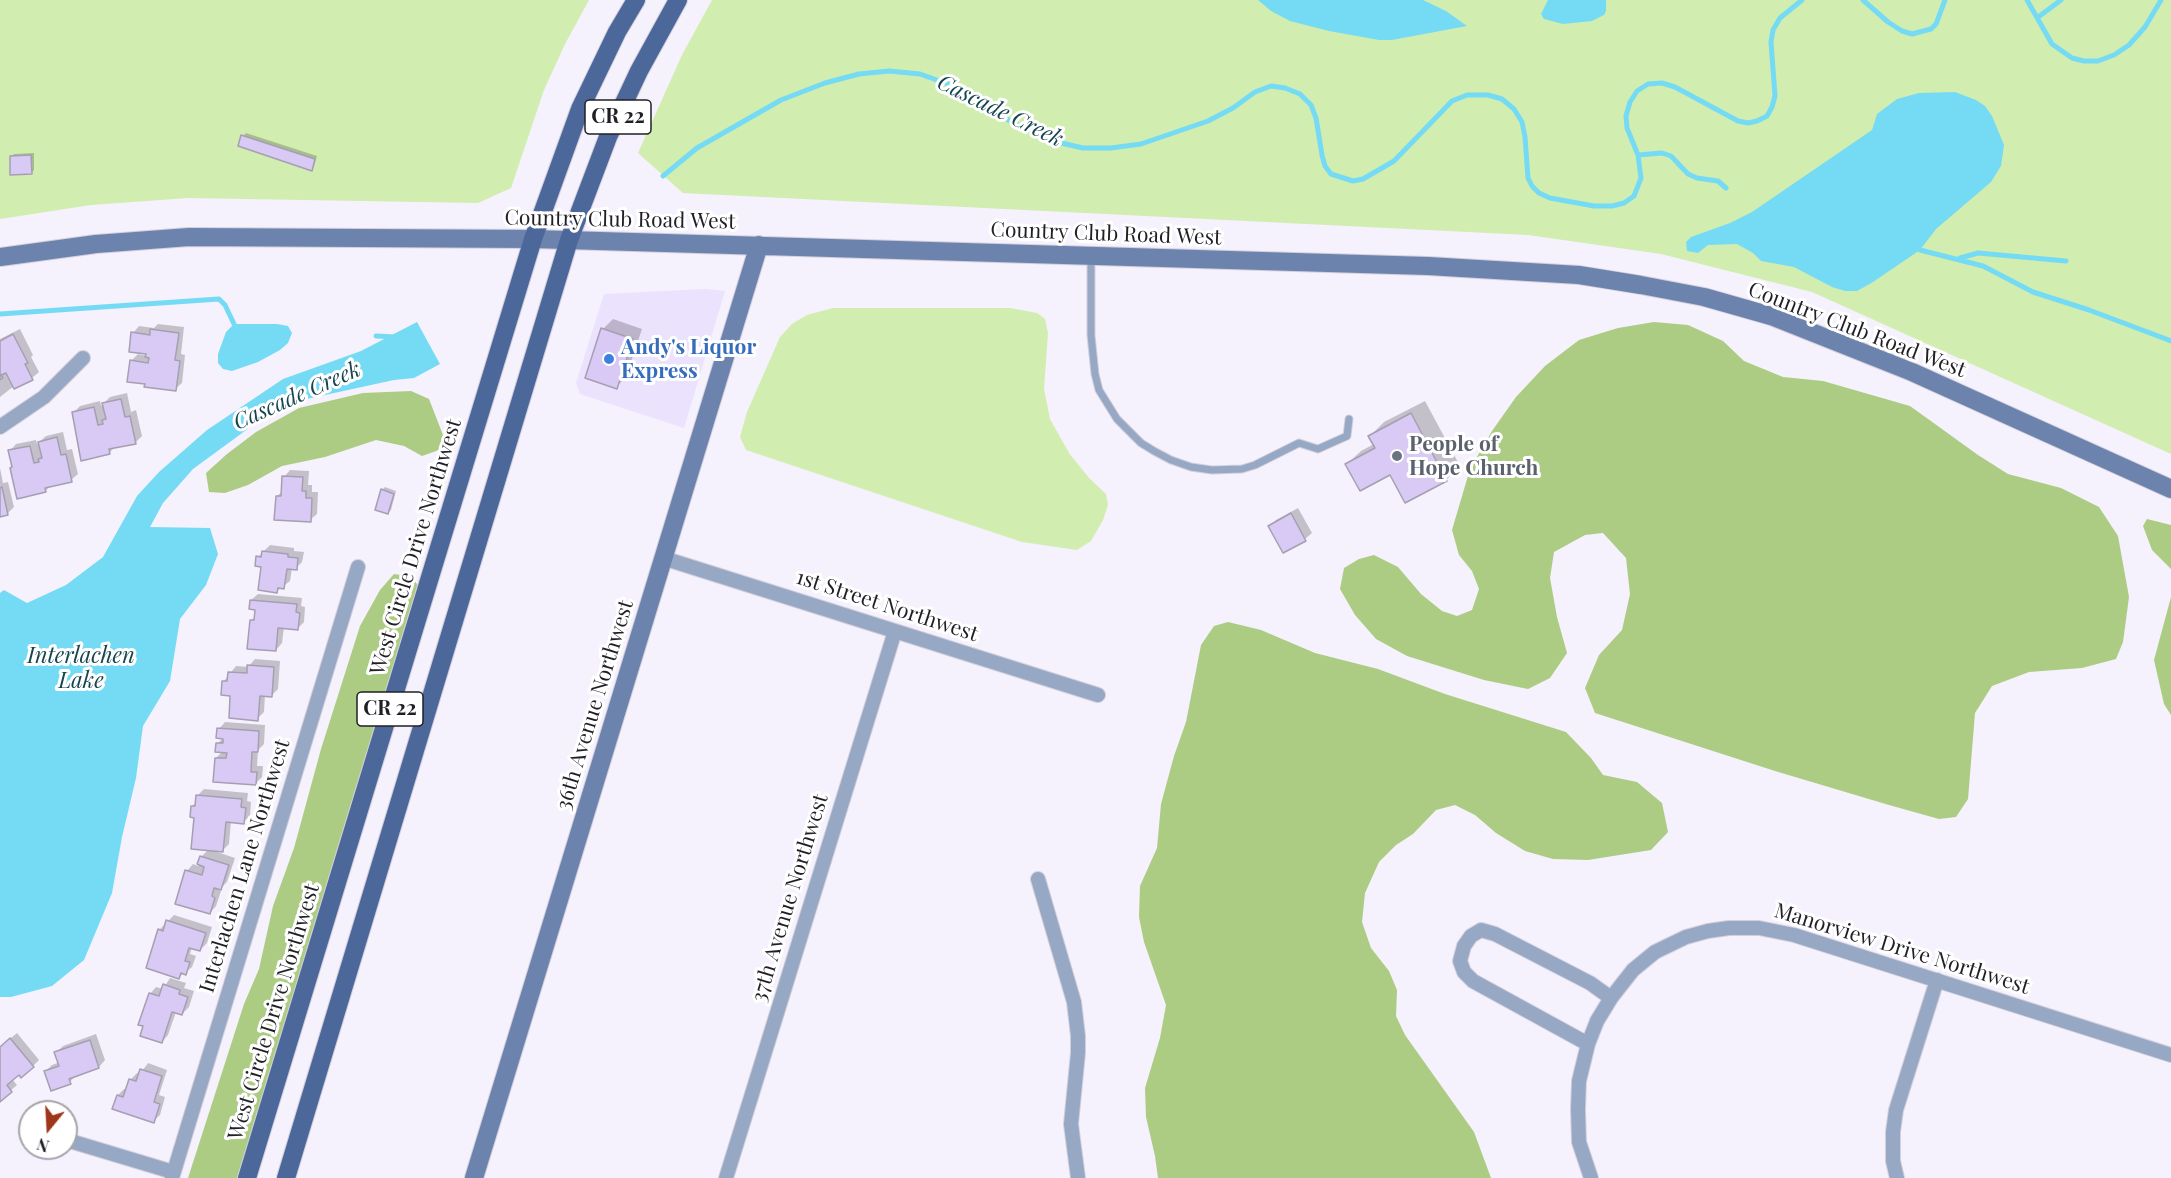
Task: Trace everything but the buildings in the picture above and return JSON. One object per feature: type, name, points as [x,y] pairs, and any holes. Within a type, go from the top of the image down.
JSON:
[{"type":"main road","name":"CR 22","points":[[532,239],[580,109],[607,52],[636,0]]},
{"type":"main road","name":"CR 22","points":[[286,1178],[570,240],[608,138],[639,70],[678,0]]},
{"type":"main road","name":"Country Club Road West","points":[[0,256],[96,244],[189,237],[532,239],[1428,266],[1579,275],[1704,297],[1771,316],[1912,372],[2171,489]]},
{"type":"main road","name":"West Circle Drive Northwest","points":[[247,1178],[532,239]]},
{"type":"main road","name":"36th Avenue Northwest","points":[[474,1178],[759,245]]},
{"type":"street","points":[[0,427],[44,397],[83,358]]},
{"type":"street","name":"1st Street Northwest","points":[[663,558],[1098,695]]},
{"type":"street","name":"Interlachen Lane Northwest","points":[[173,1175],[358,567]]},
{"type":"street","name":"37th Avenue Northwest","points":[[726,1178],[895,631]]},
{"type":"street","points":[[1038,879],[1074,1002],[1078,1053],[1071,1124],[1078,1178]]},
{"type":"street","name":"Manorview Drive Northwest","points":[[1591,1178],[1579,1142],[1578,1109],[1580,1081],[1588,1044],[1597,1021],[1611,998],[1633,970],[1655,952],[1686,937],[1728,928],[1759,928],[1794,935],[2171,1055]]},
{"type":"street","points":[[1588,1044],[1473,981],[1464,972],[1460,961],[1464,946],[1471,936],[1481,930],[1495,934],[1590,983],[1611,998]]},
{"type":"street","points":[[1897,1178],[1893,1161],[1896,1110],[1937,980]]},
{"type":"street","points":[[78,1144],[173,1175]]},
{"type":"lane","points":[[1091,257],[1091,334],[1099,390],[1106,405],[1141,443],[1171,460],[1212,470],[1228,470],[1248,467],[1299,443],[1318,449],[1347,436],[1349,419]]},
{"type":"shaded area","points":[[706,289],[725,291],[684,428],[580,394],[576,383],[604,294]]},
{"type":"green space","points":[[0,0],[589,0],[544,90],[511,188],[478,203],[188,198],[91,205],[0,219]]},
{"type":"green space","points":[[712,0],[2171,0],[2171,454],[1812,292],[1661,254],[1528,235],[683,193],[638,153],[682,55]]},
{"type":"green space","points":[[833,308],[1010,308],[1037,313],[1045,319],[1048,333],[1044,389],[1050,419],[1069,453],[1089,478],[1106,494],[1108,505],[1103,520],[1091,541],[1077,550],[1022,542],[746,450],[740,437],[747,412],[780,337],[792,324],[807,315]]},
{"type":"green space","points":[[1654,322],[1688,325],[1723,341],[1744,361],[1783,377],[1823,381],[1910,406],[2008,474],[2061,488],[2099,507],[2118,536],[2129,597],[2123,642],[2116,659],[2082,668],[2029,672],[1992,686],[1975,713],[1968,799],[1956,817],[1939,819],[1889,805],[1595,713],[1585,688],[1599,655],[1622,630],[1630,594],[1626,558],[1603,533],[1585,535],[1554,552],[1550,578],[1567,653],[1550,678],[1528,689],[1484,680],[1407,656],[1376,639],[1355,615],[1340,589],[1344,568],[1359,559],[1374,555],[1398,567],[1421,594],[1442,611],[1457,616],[1472,610],[1479,589],[1472,571],[1459,555],[1452,530],[1470,469],[1492,431],[1516,397],[1545,366],[1579,340],[1618,328]]},
{"type":"green space","points":[[411,391],[429,399],[443,435],[439,450],[422,456],[404,446],[376,440],[325,457],[282,466],[248,485],[225,493],[209,492],[206,473],[256,432],[299,408],[363,393]]},
{"type":"green space","points":[[2147,519],[2171,525],[2171,569],[2152,550],[2143,526]]},
{"type":"green space","points":[[394,574],[412,577],[421,590],[246,1178],[188,1178],[244,1004],[259,969],[273,906],[294,848],[321,749],[360,626],[380,590]]},
{"type":"green space","points":[[2171,597],[2171,715],[2164,704],[2154,660]]},
{"type":"green space","points":[[1228,622],[1261,630],[1315,653],[1378,669],[1445,694],[1566,732],[1591,758],[1603,775],[1637,782],[1662,803],[1668,832],[1651,850],[1588,860],[1553,859],[1525,851],[1496,833],[1475,815],[1455,805],[1436,810],[1413,834],[1396,845],[1379,862],[1365,893],[1362,922],[1371,948],[1389,971],[1397,990],[1396,1016],[1405,1035],[1474,1132],[1491,1178],[1158,1178],[1146,1117],[1145,1088],[1160,1038],[1166,1005],[1144,942],[1139,917],[1140,886],[1157,848],[1161,804],[1186,722],[1201,645],[1214,626]]},
{"type":"water","points":[[1258,0],[1423,0],[1446,11],[1467,26],[1392,40],[1379,40],[1290,21],[1271,11]]},
{"type":"water","points":[[1548,0],[1606,0],[1606,11],[1604,15],[1592,21],[1563,24],[1544,19],[1541,14]]},
{"type":"water","points":[[1955,92],[1976,100],[1985,106],[1992,116],[2004,145],[2001,166],[1991,182],[1936,229],[1920,250],[1873,282],[1857,291],[1845,291],[1832,287],[1794,267],[1761,261],[1753,253],[1737,244],[1708,245],[1698,253],[1687,251],[1686,242],[1691,237],[1730,223],[1752,212],[1872,130],[1877,114],[1897,99],[1919,93]]},
{"type":"water","name":"Interlachen Lake","points":[[417,322],[440,364],[414,378],[394,380],[302,400],[264,417],[193,469],[163,503],[150,527],[210,528],[218,554],[206,585],[180,619],[170,681],[143,726],[136,778],[112,893],[84,960],[52,986],[11,997],[0,997],[0,593],[4,590],[27,603],[66,585],[103,557],[137,496],[159,472],[207,430],[283,379],[361,351]]},
{"type":"water","points":[[234,324],[277,324],[288,326],[292,333],[288,343],[280,350],[258,362],[232,371],[223,369],[218,363],[218,354],[226,332]]},
{"type":"waterway","name":"Cascade Creek","points":[[663,176],[697,148],[781,100],[825,83],[859,74],[889,71],[920,74],[951,85],[993,112],[1022,127],[1057,142],[1083,148],[1111,148],[1141,144],[1208,121],[1233,108],[1255,92],[1271,86],[1285,88],[1300,94],[1311,105],[1316,118],[1325,166],[1331,174],[1353,181],[1363,179],[1394,161],[1452,101],[1467,95],[1488,95],[1502,99],[1514,109],[1522,122],[1528,178],[1539,193],[1550,198],[1594,206],[1612,206],[1624,203],[1634,196],[1641,178],[1638,155],[1627,128],[1626,116],[1630,102],[1637,91],[1648,84],[1662,83],[1675,87],[1738,121],[1748,123],[1767,116],[1775,96],[1771,42],[1773,30],[1780,18],[1802,0]]},
{"type":"waterway","name":"Cascade Creek","points":[[1863,0],[1888,22],[1912,34],[1931,29],[1936,24],[1945,0]]},
{"type":"waterway","name":"Cascade Creek","points":[[2027,0],[2052,44],[2072,58],[2084,61],[2098,61],[2114,55],[2129,45],[2145,27],[2161,0]]},
{"type":"waterway","points":[[2037,18],[2061,0]]},
{"type":"waterway","points":[[1638,155],[1662,153],[1671,156],[1688,174],[1697,178],[1718,181],[1726,188]]},
{"type":"waterway","points":[[1920,250],[1983,266],[2033,292],[2171,341]]},
{"type":"waterway","points":[[1960,258],[1978,253],[2066,261]]},
{"type":"waterway","points":[[0,314],[219,299],[225,305],[234,324]]},
{"type":"waterway","points":[[376,336],[396,337]]},
{"type":"place","name":"Andy's Liquor Express","points":[[609,359]]},
{"type":"place","name":"People of Hope Church","points":[[1397,456]]}]
